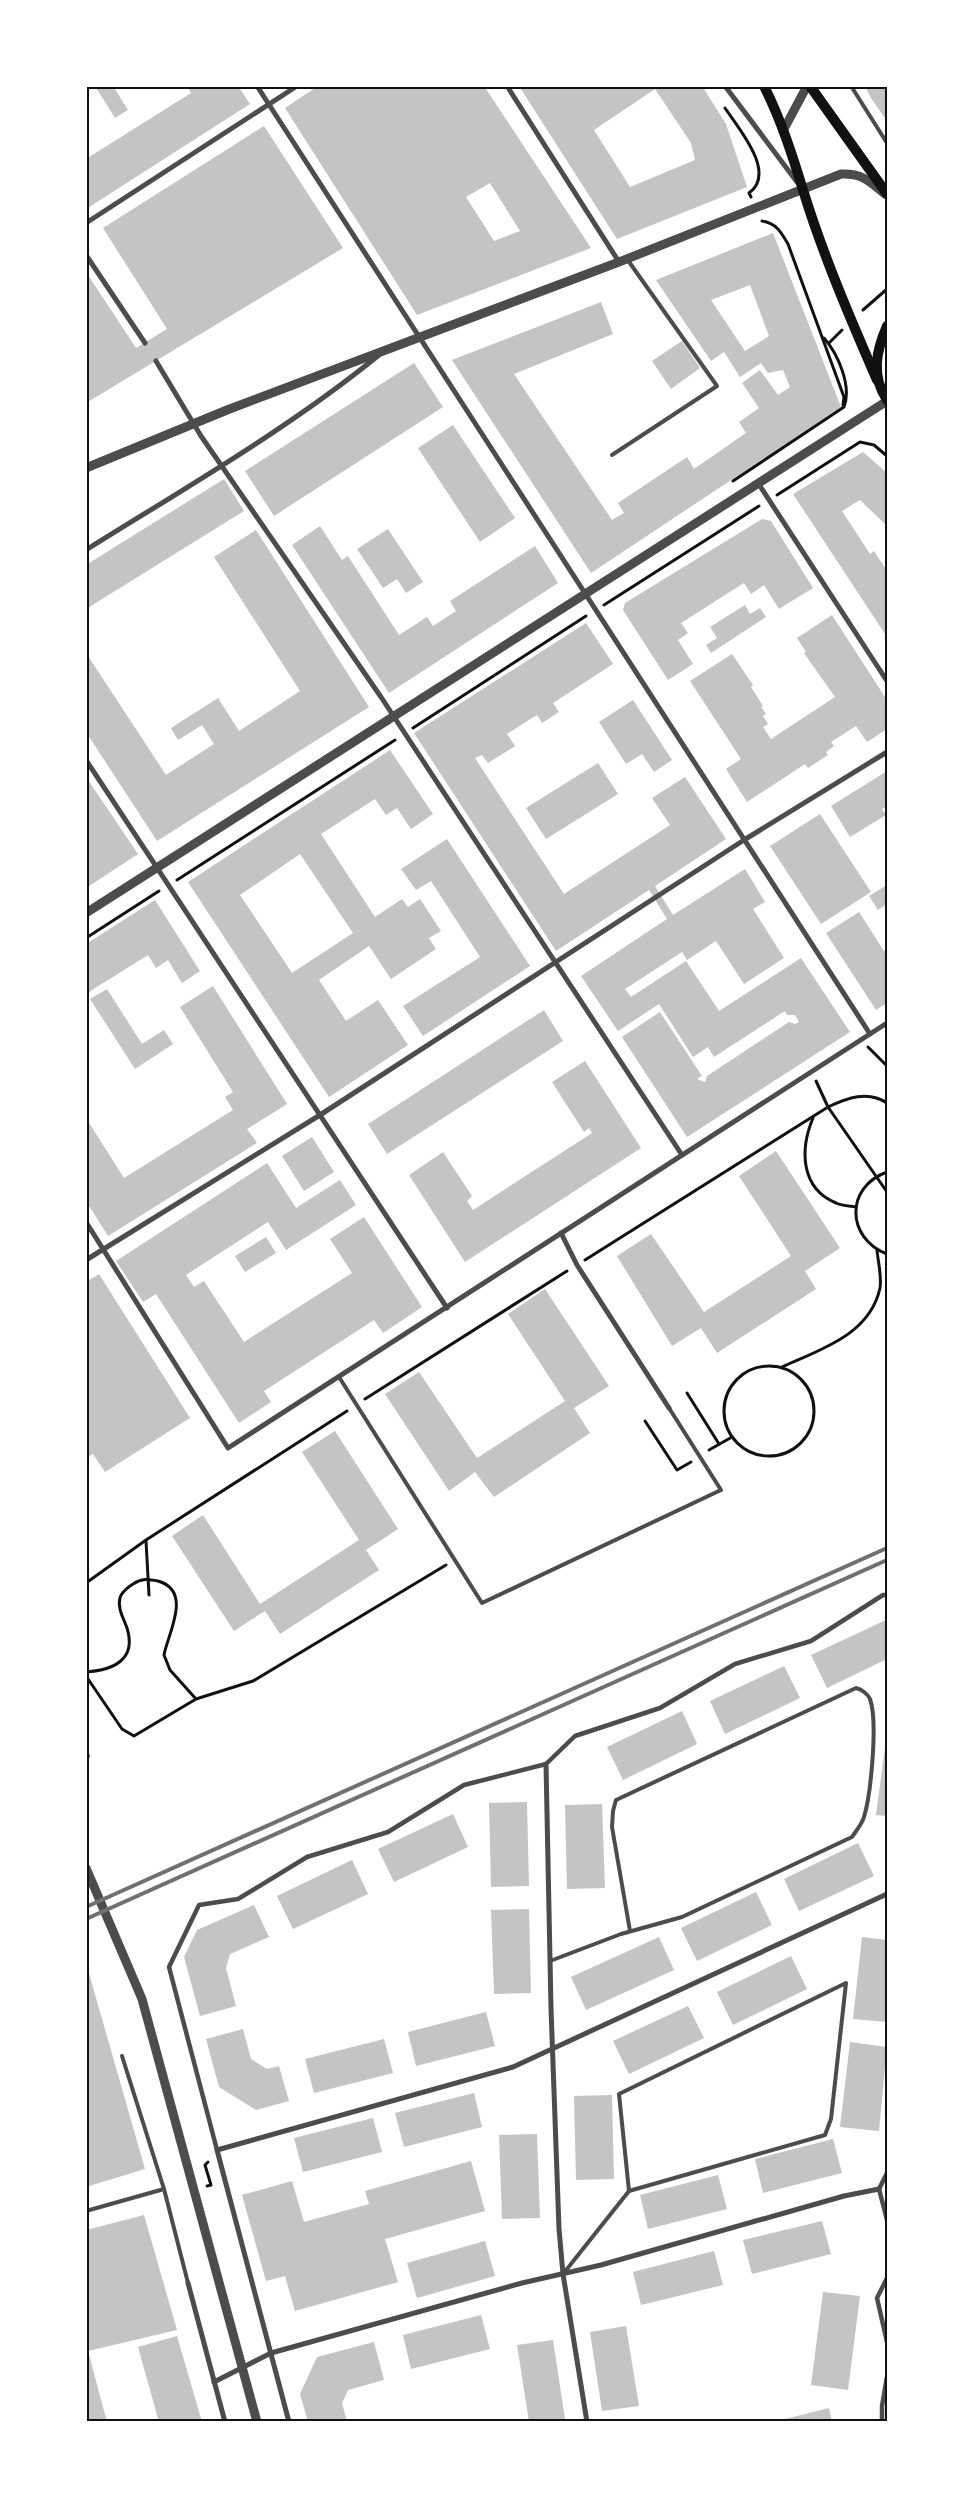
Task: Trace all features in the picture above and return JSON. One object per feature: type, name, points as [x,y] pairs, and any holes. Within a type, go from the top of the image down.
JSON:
[{"type":"main road","points":[[764,86],[784,129],[803,189],[850,316],[887,400]]},
{"type":"main road","points":[[808,86],[887,195]]},
{"type":"main road","points":[[877,380],[876,359],[887,326]]},
{"type":"street","points":[[257,86],[870,1034]]},
{"type":"street","points":[[86,223],[297,86]]},
{"type":"street","points":[[507,86],[622,260]]},
{"type":"street","points":[[725,86],[803,189]]},
{"type":"street","points":[[784,129],[808,86]]},
{"type":"street","points":[[86,468],[194,423],[622,260],[841,174],[854,173],[863,176],[887,195]]},
{"type":"street","points":[[86,255],[144,343]]},
{"type":"street","points":[[86,550],[222,465],[349,380],[385,350]]},
{"type":"street","points":[[156,361],[194,423],[394,716],[554,963],[682,1155]]},
{"type":"street","points":[[86,913],[887,400]]},
{"type":"street","points":[[758,483],[887,681]]},
{"type":"street","points":[[86,1260],[320,1115],[744,840],[887,752]]},
{"type":"street","points":[[86,760],[447,1308]]},
{"type":"street","points":[[86,1222],[228,1448],[887,1023]]},
{"type":"street","points":[[561,1233],[577,1265],[668,1408]]},
{"type":"street","points":[[289,2422],[169,1967],[199,1905],[238,1899],[307,1857],[388,1832],[464,1785],[546,1764],[575,1736],[660,1708],[735,1664],[812,1641],[883,1595],[887,1595]]},
{"type":"street","points":[[546,1764],[552,2051],[559,2230],[563,2274],[587,2422]]},
{"type":"street","points":[[86,1868],[142,2000],[257,2422]]},
{"type":"street","points":[[217,2150],[513,2067],[552,2051],[887,1894]]},
{"type":"street","points":[[887,2173],[879,2189],[887,2220]]},
{"type":"street","points":[[214,2382],[272,2353],[844,2196],[879,2189]]},
{"type":"street","points":[[887,2278],[877,2298],[887,2342]]},
{"type":"street","points":[[188,2283],[225,2422]]},
{"type":"street","points":[[882,2422],[882,2406],[887,2377]]},
{"type":"lane","points":[[850,86],[887,143]]},
{"type":"lane","points":[[612,455],[717,386],[622,260]]},
{"type":"lane","points":[[339,1377],[482,1603],[720,1490],[668,1408]]},
{"type":"lane","points":[[550,1961],[630,1932],[682,1917],[852,1837],[864,1819],[870,1784],[874,1719],[870,1698],[861,1689],[856,1688],[616,1800],[612,1827],[630,1932]]},
{"type":"lane","points":[[563,2274],[629,2191],[825,2135],[831,2119],[846,1984],[619,2094],[629,2191]]},
{"type":"lane","points":[[122,2056],[164,2189],[188,2283]]},
{"type":"lane","points":[[86,2211],[164,2189]]},
{"type":"path","points":[[724,107],[745,138],[761,169],[761,180],[756,188],[749,193]]},
{"type":"path","points":[[761,220],[771,222],[782,232],[827,345],[844,397],[841,410],[837,414]]},
{"type":"path","points":[[86,938],[855,444],[867,442],[887,456]]},
{"type":"path","points":[[860,1040],[887,1066]]},
{"type":"path","points":[[812,1071],[828,1107],[887,1192]]},
{"type":"path","points":[[86,1583],[146,1540],[357,1404],[828,1107],[845,1099],[864,1095],[887,1103]]},
{"type":"path","points":[[813,1117],[805,1137],[803,1160],[810,1179],[822,1194],[836,1204],[856,1207]]},
{"type":"path","points":[[887,1172],[877,1175],[867,1184],[860,1194],[856,1207],[856,1220],[860,1232],[867,1242],[877,1250],[887,1254]]},
{"type":"path","points":[[781,1368],[794,1374],[805,1383],[812,1396],[815,1410],[813,1424],[806,1438],[796,1448],[783,1454],[769,1457],[755,1454],[742,1447],[732,1437],[726,1424],[724,1411],[726,1397],[732,1385],[742,1375],[761,1368],[781,1368],[839,1341],[861,1324],[873,1308],[880,1287],[877,1250]]},
{"type":"path","points":[[687,1393],[719,1444]]},
{"type":"path","points":[[146,1540],[149,1595]]},
{"type":"path","points":[[86,1676],[122,1730],[134,1736],[196,1699],[253,1681],[454,1560]]},
{"type":"path","points":[[86,1672],[114,1667],[124,1658],[129,1646],[127,1630],[120,1612],[120,1598],[128,1587],[140,1580],[148,1579],[164,1583],[173,1592],[177,1605],[176,1620],[164,1655],[170,1670],[196,1699]]},
{"type":"path","points":[[194,2190],[211,2185],[205,2165],[217,2150]]},
{"type":"building","points":[[95,86],[113,86],[128,110],[115,118]]},
{"type":"building","points":[[187,86],[238,86],[250,104],[86,209],[86,159],[191,93]]},
{"type":"building","points":[[318,86],[484,86],[591,248],[417,315],[285,108]],"holes":[[[490,183],[520,231],[494,241],[466,197]]]},
{"type":"building","points":[[519,86],[702,86],[726,124],[747,187],[617,239]],"holes":[[[655,89],[691,143],[695,160],[630,187],[594,130]]]},
{"type":"building","points":[[865,86],[887,86],[887,121],[871,98]]},
{"type":"building","points":[[264,126],[343,248],[86,403],[86,272],[136,348],[167,329],[103,228]]},
{"type":"building","points":[[773,233],[841,407],[591,573],[452,360],[601,302],[613,334],[514,374],[612,520],[624,513],[618,503],[687,457],[694,469],[746,433],[739,422],[759,408],[742,383],[760,370],[778,395],[790,387],[783,370],[768,373],[761,363],[740,377],[724,352],[711,361],[656,280]],"holes":[[[750,285],[769,336],[745,351],[711,300]]]},
{"type":"building","points":[[682,341],[700,368],[671,389],[652,361]]},
{"type":"building","points":[[414,363],[443,407],[274,516],[245,471]]},
{"type":"building","points":[[453,425],[515,518],[480,542],[418,448]]},
{"type":"building","points":[[863,452],[887,473],[887,526],[860,500],[842,511],[870,554],[874,551],[887,571],[887,637],[793,494]]},
{"type":"building","points":[[224,479],[244,511],[86,609],[86,565]]},
{"type":"building","points":[[762,519],[771,521],[813,588],[779,609],[764,585],[751,594],[744,583],[681,623],[688,633],[678,640],[693,664],[668,680],[623,610],[625,603]]},
{"type":"building","points":[[320,526],[342,560],[348,556],[399,635],[427,617],[433,626],[456,611],[450,601],[535,546],[558,583],[389,693],[292,545]]},
{"type":"building","points":[[388,529],[423,582],[406,593],[397,579],[383,588],[357,549]]},
{"type":"building","points":[[256,530],[369,707],[157,841],[86,732],[86,653],[166,775],[214,744],[202,725],[178,740],[171,728],[218,698],[239,731],[300,691],[214,557]]},
{"type":"building","points":[[745,605],[750,614],[760,608],[766,617],[711,653],[706,645],[717,638],[710,627]]},
{"type":"building","points":[[832,615],[887,700],[887,729],[867,742],[856,726],[831,742],[834,746],[826,752],[828,755],[808,768],[805,764],[747,802],[726,769],[741,759],[690,681],[732,654],[753,685],[751,687],[763,706],[761,707],[766,714],[763,716],[768,724],[763,727],[771,739],[835,697],[804,653],[806,652],[797,638]]},
{"type":"building","points":[[586,623],[613,664],[553,703],[559,712],[542,723],[537,715],[507,734],[515,746],[488,763],[482,755],[475,758],[564,894],[670,825],[652,798],[685,777],[726,839],[655,886],[673,915],[745,869],[765,902],[753,909],[784,958],[744,984],[716,941],[687,960],[682,952],[625,989],[631,997],[686,961],[719,1011],[801,958],[850,1032],[687,1137],[622,1037],[660,1012],[702,1076],[697,1079],[705,1082],[707,1076],[789,1022],[795,1024],[799,1022],[795,1015],[787,1015],[785,1011],[714,1057],[708,1047],[693,1057],[659,1004],[618,1031],[581,976],[667,919],[649,890],[556,951],[414,733]]},
{"type":"building","points":[[633,700],[672,760],[654,772],[642,754],[626,764],[599,722]]},
{"type":"building","points":[[390,750],[433,814],[411,829],[397,808],[386,815],[375,799],[321,834],[375,917],[402,899],[408,907],[420,899],[441,931],[429,938],[436,949],[391,979],[369,946],[319,980],[346,1021],[378,1000],[408,1045],[329,1097],[188,882]],"holes":[[[300,854],[353,933],[292,973],[240,895]]]},
{"type":"building","points":[[598,763],[618,794],[546,839],[526,808]]},
{"type":"building","points":[[887,771],[887,806],[882,809],[886,815],[850,837],[831,806]]},
{"type":"building","points":[[86,777],[138,854],[86,888]]},
{"type":"building","points":[[820,814],[871,892],[821,924],[770,846]]},
{"type":"building","points":[[447,839],[530,966],[423,1036],[403,1006],[480,957],[431,881],[416,890],[401,869]]},
{"type":"building","points":[[887,885],[887,904],[878,910],[869,896]]},
{"type":"building","points":[[155,900],[200,971],[182,983],[168,960],[156,968],[148,955],[92,990],[86,996],[86,944]]},
{"type":"building","points":[[859,912],[884,951],[887,949],[887,1003],[876,1010],[826,933]]},
{"type":"building","points":[[213,986],[287,1104],[247,1129],[257,1143],[108,1236],[86,1201],[86,1118],[124,1178],[233,1110],[225,1097],[233,1092],[180,1007]]},
{"type":"building","points":[[107,989],[142,1044],[164,1030],[173,1044],[135,1069],[90,999]]},
{"type":"building","points":[[544,1010],[563,1041],[387,1154],[368,1124]]},
{"type":"building","points":[[585,1061],[641,1148],[465,1262],[409,1175],[443,1152],[472,1196],[467,1201],[473,1210],[592,1133],[589,1128],[584,1132],[552,1082]]},
{"type":"building","points":[[312,1137],[334,1172],[304,1191],[282,1156]]},
{"type":"building","points":[[776,1151],[840,1248],[805,1271],[816,1289],[717,1353],[701,1328],[672,1346],[617,1256],[651,1234],[704,1312],[791,1256],[739,1176]]},
{"type":"building","points":[[267,1163],[296,1208],[340,1180],[356,1205],[286,1250],[268,1222],[186,1275],[194,1287],[204,1281],[244,1342],[352,1273],[330,1239],[364,1217],[422,1307],[383,1333],[374,1320],[264,1391],[271,1402],[239,1423],[156,1294],[143,1302],[116,1261]]},
{"type":"building","points":[[266,1237],[276,1253],[245,1272],[235,1256]]},
{"type":"building","points":[[99,1274],[190,1418],[105,1472],[93,1454],[86,1458],[86,1282]]},
{"type":"building","points":[[545,1289],[609,1386],[574,1408],[590,1433],[494,1497],[475,1472],[449,1491],[385,1394],[419,1372],[477,1458],[565,1401],[508,1314]]},
{"type":"building","points":[[335,1431],[398,1529],[366,1550],[379,1570],[280,1634],[265,1611],[234,1631],[172,1536],[203,1515],[260,1604],[359,1540],[302,1452]]},
{"type":"building","points":[[886,1620],[887,1659],[827,1688],[811,1655]]},
{"type":"building","points":[[784,1666],[800,1698],[725,1734],[710,1701]]},
{"type":"building","points":[[682,1711],[697,1744],[623,1780],[607,1747]]},
{"type":"building","points":[[887,1740],[887,1816],[876,1815]]},
{"type":"building","points":[[527,1802],[529,1886],[491,1887],[489,1803]]},
{"type":"building","points":[[602,1804],[605,1888],[567,1889],[565,1805]]},
{"type":"building","points":[[453,1814],[468,1847],[394,1882],[378,1849]]},
{"type":"building","points":[[858,1843],[874,1876],[799,1911],[784,1879]]},
{"type":"building","points":[[352,1860],[368,1894],[293,1929],[277,1896]]},
{"type":"building","points":[[756,1892],[772,1925],[697,1961],[681,1928]]},
{"type":"building","points":[[254,1905],[269,1937],[230,1954],[226,1968],[236,2006],[200,2016],[184,1957],[197,1930]]},
{"type":"building","points":[[529,1909],[531,1993],[494,1994],[491,1910]]},
{"type":"building","points":[[659,1937],[674,1970],[586,2010],[571,1977]]},
{"type":"building","points":[[862,1937],[887,1940],[887,2022],[853,2019]]},
{"type":"building","points":[[791,1956],[807,1989],[733,2025],[717,1992]]},
{"type":"building","points":[[86,1963],[145,2169],[86,2187]]},
{"type":"building","points":[[688,2006],[704,2038],[629,2074],[613,2041]]},
{"type":"building","points":[[486,2012],[495,2046],[416,2066],[408,2032]]},
{"type":"building","points":[[243,2029],[251,2059],[267,2069],[279,2066],[289,2101],[256,2110],[219,2087],[206,2039]]},
{"type":"building","points":[[384,2039],[393,2073],[314,2093],[305,2059]]},
{"type":"building","points":[[850,2042],[887,2047],[879,2131],[840,2127]]},
{"type":"building","points":[[474,2093],[482,2127],[404,2147],[395,2113]]},
{"type":"building","points":[[612,2095],[614,2179],[576,2180],[574,2096]]},
{"type":"building","points":[[373,2118],[382,2152],[303,2172],[294,2138]]},
{"type":"building","points":[[537,2134],[540,2218],[502,2219],[499,2135]]},
{"type":"building","points":[[833,2139],[842,2173],[763,2193],[755,2159]]},
{"type":"building","points":[[471,2161],[485,2211],[385,2239],[398,2282],[295,2311],[285,2276],[266,2281],[242,2195],[292,2181],[304,2222],[369,2204],[365,2191]]},
{"type":"building","points":[[718,2175],[727,2209],[648,2229],[640,2195]]},
{"type":"building","points":[[144,2215],[177,2330],[88,2351],[107,2422],[86,2422],[86,2230]]},
{"type":"building","points":[[822,2221],[831,2254],[752,2274],[743,2240]]},
{"type":"building","points":[[485,2241],[495,2276],[417,2298],[407,2263]]},
{"type":"building","points":[[714,2251],[723,2285],[641,2305],[633,2272]]},
{"type":"building","points":[[823,2292],[860,2296],[848,2390],[811,2385]]},
{"type":"building","points":[[481,2315],[490,2349],[411,2369],[403,2335]]},
{"type":"building","points":[[626,2326],[639,2406],[602,2411],[590,2332]]},
{"type":"building","points":[[177,2336],[202,2422],[159,2422],[138,2347]]},
{"type":"building","points":[[553,2340],[565,2419],[529,2422],[517,2345]]},
{"type":"building","points":[[374,2342],[384,2380],[348,2390],[342,2403],[347,2422],[308,2422],[300,2394],[317,2357]]},
{"type":"building","points":[[829,2408],[832,2422],[777,2422],[777,2421]]},
{"type":"railway","points":[[86,1907],[887,1548]]},
{"type":"railway","points":[[86,1919],[887,1560]]}]
